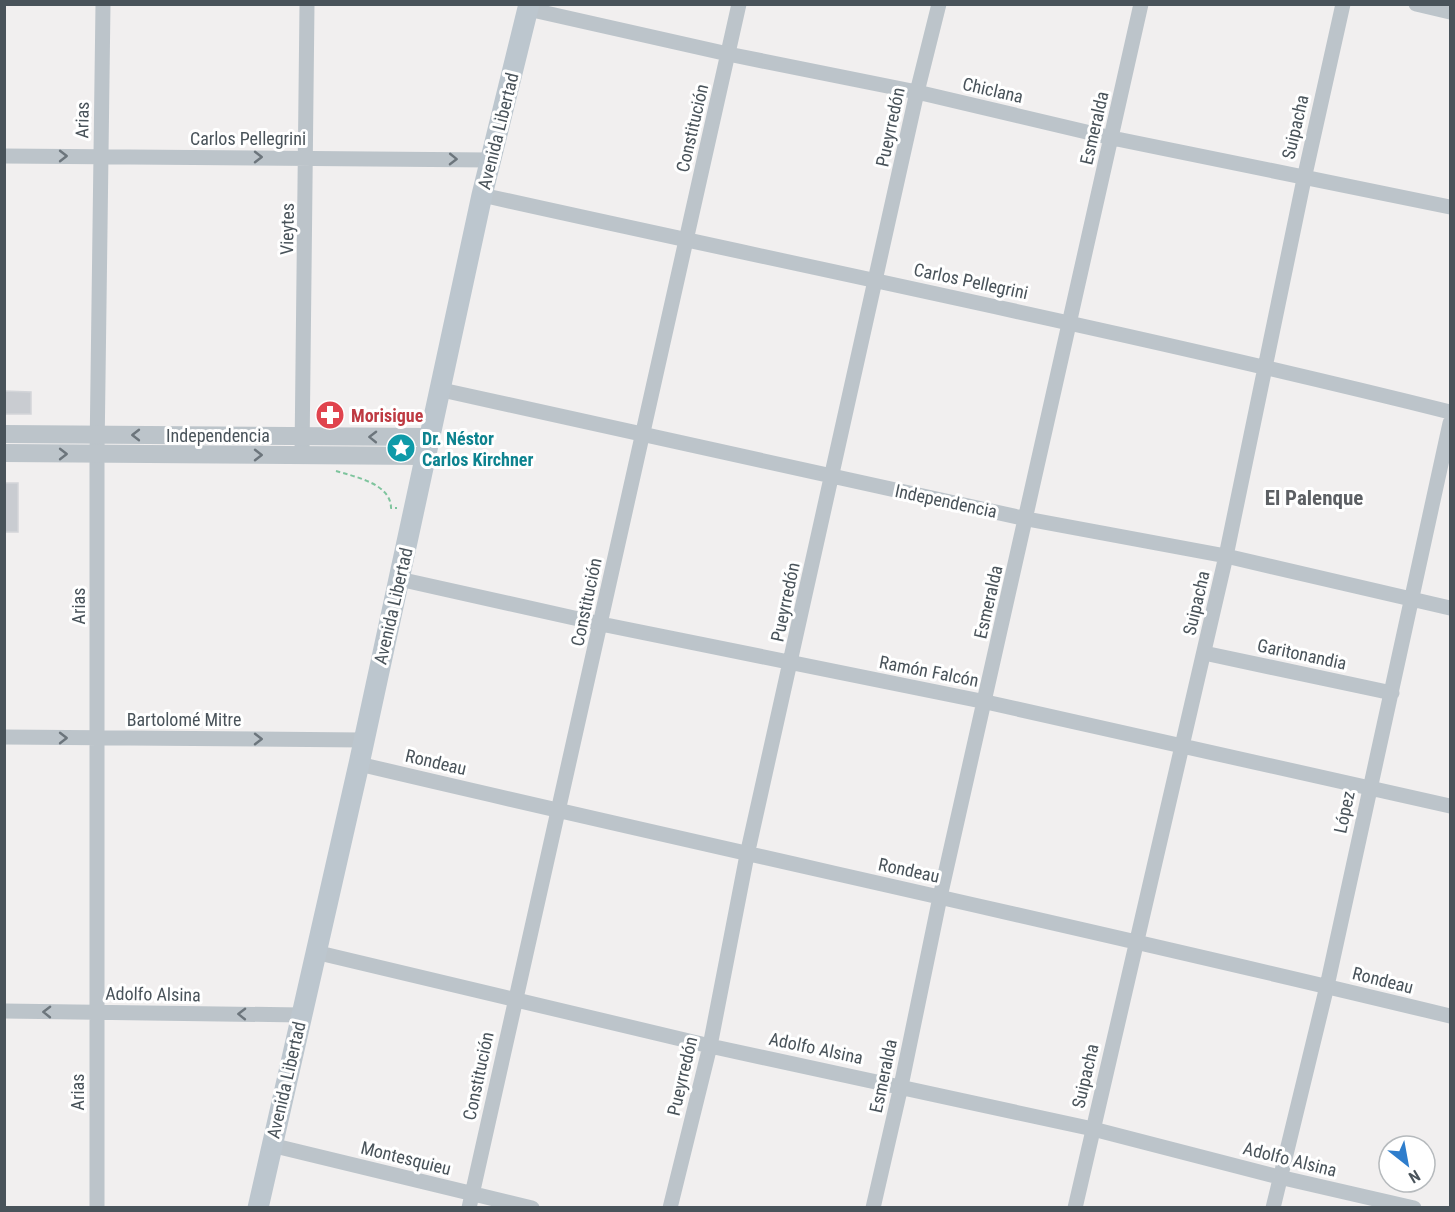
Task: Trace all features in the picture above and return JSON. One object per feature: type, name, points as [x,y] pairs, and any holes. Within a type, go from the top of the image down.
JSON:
[{"type":"main road","name":"Avenida Libertad","points":[[258,1208],[442,390],[482,195],[528,7]]},
{"type":"street","name":"Arias","points":[[97,1208],[97,435],[103,4]]},
{"type":"street","name":"Vieytes","points":[[302,455],[307,4]]},
{"type":"street","name":"Constitución","points":[[471,1201],[739,4]]},
{"type":"street","name":"Pueyrredón","points":[[670,1208],[710,1046],[747,855],[917,92],[939,4]]},
{"type":"street","name":"Esmeralda","points":[[873,1208],[902,1086],[940,897],[986,702],[1141,4]]},
{"type":"street","name":"Suipacha","points":[[1074,1208],[1226,556],[1267,367],[1304,179],[1343,4]]},
{"type":"street","points":[[1416,4],[1450,12]]},
{"type":"street","name":"Chiclana","points":[[528,7],[728,54],[917,92],[1112,138],[1450,207]]},
{"type":"street","name":"Carlos Pellegrini","points":[[4,156],[490,160]]},
{"type":"street","name":"Carlos Pellegrini","points":[[482,195],[1069,322],[1450,412]]},
{"type":"street","name":"Independencia","points":[[442,390],[1027,519],[1226,556],[1450,608]]},
{"type":"street","name":"López","points":[[1272,1208],[1327,986],[1369,788],[1413,601],[1450,423]]},
{"type":"street","name":"Independencia","points":[[4,434],[303,436],[429,446]]},
{"type":"street","name":"Independencia","points":[[4,453],[325,455],[429,446]]},
{"type":"street","name":"Ramón Falcón","points":[[399,579],[601,624],[986,702],[1181,748],[1450,806]]},
{"type":"street","name":"Garitonandia","points":[[1204,653],[1392,693]]},
{"type":"street","name":"Bartolomé Mitre","points":[[4,737],[363,740]]},
{"type":"street","name":"Rondeau","points":[[359,764],[747,855],[1136,940],[1450,1016]]},
{"type":"street","name":"Adolfo Alsina","points":[[315,952],[710,1046],[1093,1129],[1279,1177],[1414,1208]]},
{"type":"street","name":"Adolfo Alsina","points":[[4,1011],[301,1015]]},
{"type":"street","name":"Montesquieu","points":[[272,1145],[471,1201],[532,1208]]},
{"type":"path","points":[[325,455],[326,468],[366,481],[388,494],[391,508],[415,508]]},
{"type":"building","points":[[4,391],[31,392],[31,414],[4,414]]},
{"type":"building","points":[[4,483],[18,483],[18,532],[4,532]]},
{"type":"place","name":"Morisigue","points":[[330,415]]},
{"type":"place","name":"Dr. Néstor Carlos Kirchner","points":[[401,448]]},
{"type":"district","name":"El Palenque","points":[[1314,498]]}]
